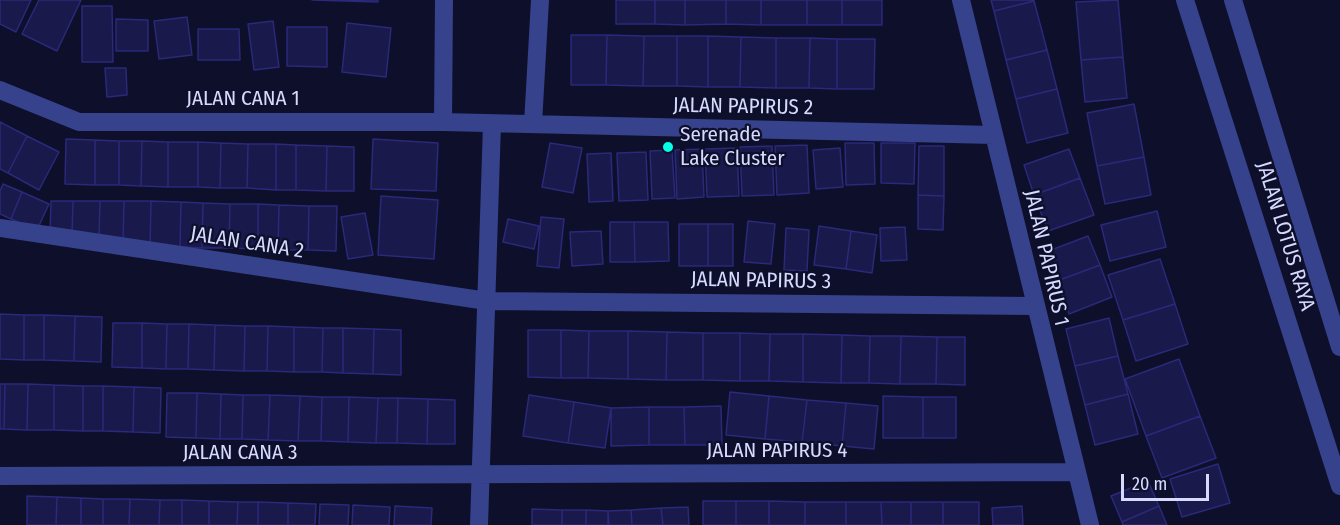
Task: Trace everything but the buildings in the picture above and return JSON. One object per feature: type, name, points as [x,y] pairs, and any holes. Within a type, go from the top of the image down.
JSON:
[{"type":"street","points":[[443,122],[444,0]]},
{"type":"street","points":[[533,124],[540,0]]},
{"type":"street","name":"JALAN PAPIRUS 1","points":[[961,0],[1034,306],[1090,525]]},
{"type":"street","name":"JALAN LOTUS RAYA","points":[[1185,0],[1340,486]]},
{"type":"street","name":"JALAN LOTUS RAYA","points":[[1233,0],[1340,347]]},
{"type":"street","name":"JALAN CANA 1","points":[[0,90],[79,122],[492,124]]},
{"type":"street","points":[[479,525],[492,124]]},
{"type":"street","name":"JALAN PAPIRUS 2","points":[[492,124],[994,135]]},
{"type":"street","name":"JALAN CANA 2","points":[[0,228],[488,301]]},
{"type":"street","name":"JALAN PAPIRUS 3","points":[[488,301],[1034,306]]},
{"type":"street","name":"JALAN PAPIRUS 4","points":[[480,474],[1075,472]]},
{"type":"street","name":"JALAN CANA 3","points":[[0,476],[480,474]]},
{"type":"place","name":"Serenade Lake Cluster","points":[[668,147]]}]
